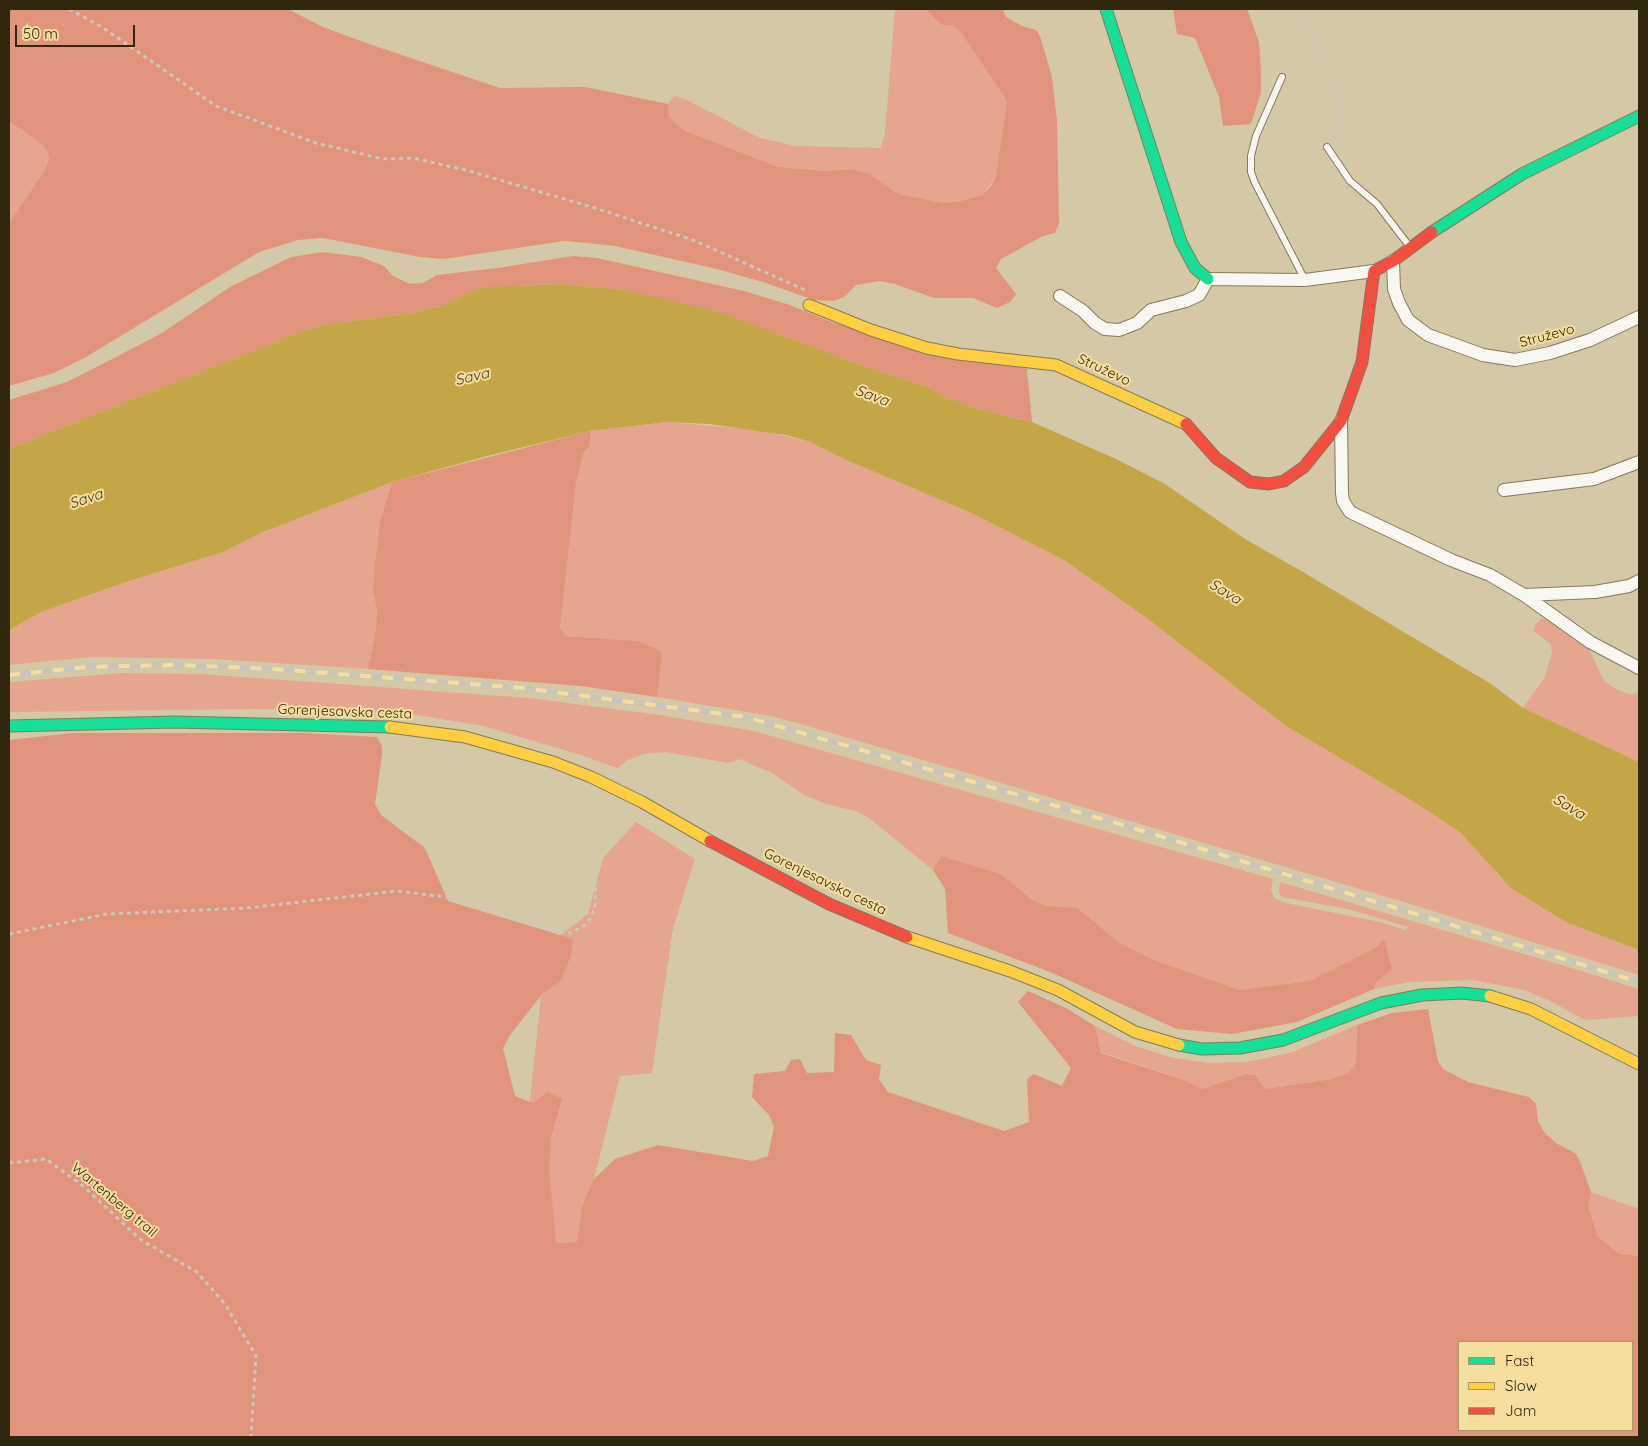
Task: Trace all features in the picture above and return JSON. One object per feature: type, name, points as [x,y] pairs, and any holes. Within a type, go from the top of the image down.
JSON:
[{"type":"street","points":[[1106,9],[1182,242],[1195,268],[1208,279],[1305,280],[1374,271],[1393,261],[1410,247],[1522,174],[1639,116]]},
{"type":"street","name":"Struževo","points":[[1393,261],[1394,289],[1399,304],[1408,320],[1428,335],[1483,355],[1515,360],[1550,353],[1590,340],[1639,317]]},
{"type":"street","name":"Struževo","points":[[809,305],[871,330],[927,348],[958,354],[1056,365],[1185,423],[1216,458],[1232,472],[1250,482],[1269,484],[1284,481],[1304,467],[1341,421],[1362,362],[1374,271]]},
{"type":"street","points":[[1060,296],[1083,311],[1094,324],[1105,329],[1119,330],[1137,322],[1151,310],[1186,301],[1199,295],[1208,279]]},
{"type":"street","name":"Struževo","points":[[1341,421],[1342,493],[1343,501],[1350,512],[1451,560],[1490,575],[1524,595],[1590,642],[1639,668]]},
{"type":"street","points":[[1504,490],[1594,479],[1639,462]]},
{"type":"street","points":[[1524,595],[1595,592],[1629,586],[1639,582]]},
{"type":"street","name":"Gorenjesavska cesta","points":[[9,726],[174,722],[358,725],[414,729],[465,737],[553,762],[591,777],[642,802],[687,829],[829,904],[898,934],[1010,971],[1058,990],[1135,1032],[1168,1043],[1202,1049],[1240,1048],[1283,1040],[1381,1003],[1422,995],[1462,993],[1491,996],[1531,1009],[1639,1064]]},
{"type":"lane","points":[[1282,77],[1256,136],[1251,156],[1252,172],[1262,199],[1305,280]]},
{"type":"lane","points":[[1327,147],[1350,181],[1377,204],[1410,247]]},
{"type":"path","points":[[69,9],[102,27],[216,106],[316,143],[384,159],[413,158],[466,170],[595,208],[692,240],[810,292]]},
{"type":"path","points":[[1298,9],[1336,86],[1343,113],[1339,133],[1327,147]]},
{"type":"path","points":[[9,394],[62,377],[162,324],[231,276],[294,247],[328,246],[369,250],[406,262],[439,267],[529,256],[553,249],[574,248],[626,255],[710,275],[809,305]]},
{"type":"path","points":[[9,934],[107,914],[247,908],[397,890],[455,898],[557,931],[571,932],[587,924],[595,908],[597,848]]},
{"type":"path","name":"Wartenberg trail","points":[[9,1163],[46,1159],[83,1186],[141,1240],[197,1272],[225,1304],[256,1356],[250,1437]]},
{"type":"shaded area","points":[[9,9],[288,9],[323,27],[500,88],[585,87],[668,104],[669,117],[683,130],[779,167],[826,171],[852,169],[869,174],[898,194],[943,203],[961,201],[982,195],[991,186],[996,176],[1007,101],[960,31],[953,25],[942,25],[925,9],[1003,9],[1006,17],[1022,26],[1036,30],[1040,36],[1052,77],[1057,121],[1059,223],[1055,233],[1043,236],[1001,259],[996,268],[1016,294],[1010,302],[997,308],[973,298],[934,298],[895,284],[880,281],[856,285],[844,297],[833,301],[814,300],[763,282],[717,269],[615,246],[588,243],[564,241],[444,259],[420,257],[323,238],[298,240],[259,252],[86,357],[54,373],[9,386],[9,223],[45,170],[49,159],[48,153],[42,144],[9,121]]},
{"type":"shaded area","points":[[895,9],[925,9],[942,25],[953,25],[960,31],[1007,101],[996,176],[983,195],[961,201],[943,203],[898,194],[869,174],[852,169],[826,171],[780,167],[683,130],[669,117],[668,104],[675,96],[687,100],[760,138],[795,146],[881,148],[885,133]]},
{"type":"shaded area","points":[[1173,9],[1247,9],[1259,42],[1261,71],[1261,92],[1251,124],[1223,126],[1219,97],[1195,38],[1177,34]]},
{"type":"shaded area","points":[[9,121],[42,144],[48,153],[49,159],[45,170],[9,223]]},
{"type":"shaded area","points":[[323,252],[361,257],[384,266],[393,276],[410,284],[423,283],[437,275],[498,268],[573,256],[597,258],[744,291],[790,305],[834,323],[1027,369],[1032,422],[982,410],[945,397],[928,387],[866,367],[778,334],[626,290],[561,284],[528,285],[472,291],[444,305],[412,313],[336,323],[308,329],[9,449],[9,400],[67,382],[162,333],[230,287],[291,257]]},
{"type":"shaded area","points":[[667,422],[759,430],[810,442],[844,459],[967,511],[1064,560],[1144,616],[1286,726],[1414,802],[1460,832],[1500,877],[1568,923],[1639,950],[1639,975],[1404,902],[808,726],[770,716],[657,697],[661,652],[638,641],[565,636],[560,628],[576,483],[584,451],[590,446],[590,431]]},
{"type":"shaded area","points":[[590,431],[590,446],[584,451],[576,483],[560,628],[565,636],[638,641],[662,652],[657,697],[581,686],[368,669],[375,637],[377,611],[373,590],[380,522],[392,482]]},
{"type":"shaded area","points":[[392,482],[380,522],[373,590],[377,611],[375,637],[368,669],[214,659],[91,657],[9,665],[9,630],[41,612],[129,581],[223,552],[263,532]]},
{"type":"shaded area","points":[[1541,619],[1548,619],[1588,647],[1604,681],[1614,688],[1631,695],[1639,692],[1639,762],[1523,708],[1544,679],[1552,653],[1550,644],[1534,631],[1535,625]]},
{"type":"shaded area","points":[[122,673],[202,674],[529,698],[660,715],[754,731],[1273,879],[1271,890],[1274,898],[1286,903],[1380,922],[1405,930],[1408,927],[1348,909],[1282,897],[1279,893],[1280,882],[1639,989],[1639,1016],[1585,1020],[1548,1000],[1524,990],[1473,980],[1409,982],[1374,989],[1384,939],[1375,948],[1310,981],[1239,990],[1154,960],[1118,942],[1077,909],[1045,906],[1031,899],[1001,874],[941,856],[933,870],[869,818],[856,811],[826,804],[804,795],[772,773],[739,759],[728,763],[666,752],[644,754],[628,760],[617,768],[581,755],[483,726],[399,712],[256,709],[9,712],[9,682]]},
{"type":"shaded area","points":[[74,733],[303,733],[377,737],[382,746],[382,755],[375,804],[381,815],[425,848],[448,901],[573,939],[571,956],[560,982],[543,993],[510,1035],[503,1048],[515,1096],[533,1103],[548,1092],[562,1099],[551,1137],[549,1168],[556,1243],[577,1242],[583,1203],[594,1179],[615,1159],[658,1145],[753,1161],[768,1156],[774,1127],[769,1115],[752,1097],[754,1074],[785,1071],[791,1060],[800,1059],[807,1073],[834,1072],[835,1033],[851,1035],[866,1060],[881,1065],[879,1079],[888,1092],[1004,1131],[1029,1122],[1027,1079],[1034,1074],[1062,1086],[1071,1068],[1018,1002],[1028,991],[1066,1008],[1095,1026],[1101,1053],[1186,1081],[1202,1089],[1246,1074],[1255,1075],[1265,1089],[1332,1079],[1349,1073],[1356,1063],[1357,1025],[1392,1013],[1428,1009],[1438,1061],[1443,1069],[1468,1082],[1529,1097],[1536,1104],[1538,1121],[1544,1132],[1556,1143],[1575,1153],[1580,1161],[1591,1192],[1588,1206],[1598,1237],[1619,1254],[1639,1256],[1639,1437],[9,1437],[9,740]]},
{"type":"shaded area","points":[[636,822],[695,859],[673,928],[652,1073],[620,1076],[594,1179],[583,1203],[577,1242],[556,1243],[523,1168],[546,947],[588,914],[603,858]]},
{"type":"shaded area","points":[[941,856],[1001,874],[1031,899],[1045,906],[1077,908],[1118,942],[1154,960],[1239,990],[1310,981],[1375,948],[1384,939],[1392,969],[1375,983],[1374,989],[1297,1022],[1232,1034],[1177,1029],[1050,972],[948,933],[945,889],[933,870]]},
{"type":"shaded area","points":[[1357,1025],[1356,1063],[1349,1073],[1332,1079],[1265,1089],[1255,1075],[1246,1074],[1202,1089],[1186,1081],[1101,1052],[1095,1026],[1135,1046],[1169,1057],[1209,1063],[1246,1062],[1290,1053]]},
{"type":"shaded area","points":[[1591,1192],[1639,1209],[1639,1256],[1619,1254],[1598,1237],[1588,1206]]},
{"type":"water","name":"Sava","points":[[561,284],[626,290],[719,312],[866,367],[928,387],[945,397],[982,410],[1032,422],[1114,458],[1165,484],[1245,539],[1491,684],[1523,708],[1639,762],[1639,950],[1568,923],[1511,888],[1460,832],[1414,802],[1286,726],[1144,616],[1064,560],[967,511],[844,459],[810,442],[786,435],[709,424],[667,422],[590,431],[491,455],[392,482],[263,532],[223,552],[129,581],[41,612],[9,630],[9,449],[308,329],[336,323],[412,313],[444,305],[472,291],[488,287]]},
{"type":"railway","points":[[9,675],[86,667],[179,665],[274,669],[523,688],[746,717],[1130,827],[1639,982]]},
{"type":"traffic: fast","points":[[1106,9],[1181,242],[1195,268],[1208,279]]},
{"type":"traffic: fast","points":[[1432,232],[1522,174],[1639,116]]},
{"type":"traffic: fast","points":[[9,726],[174,722],[390,727]]},
{"type":"traffic: fast","points":[[1179,1045],[1202,1049],[1240,1048],[1283,1040],[1381,1003],[1422,995],[1462,993],[1490,996]]},
{"type":"traffic: slow","points":[[809,305],[871,330],[927,348],[958,354],[1056,365],[1186,424]]},
{"type":"traffic: slow","points":[[390,727],[465,737],[553,762],[591,777],[642,802],[710,841]]},
{"type":"traffic: slow","points":[[907,937],[1010,971],[1058,990],[1135,1032],[1179,1045]]},
{"type":"traffic: slow","points":[[1490,996],[1531,1009],[1639,1064]]},
{"type":"traffic: jam","points":[[1186,424],[1216,458],[1250,482],[1269,484],[1284,481],[1304,467],[1341,421],[1362,362],[1374,271],[1393,261],[1432,232]]},
{"type":"traffic: jam","points":[[710,841],[829,904],[907,937]]}]
